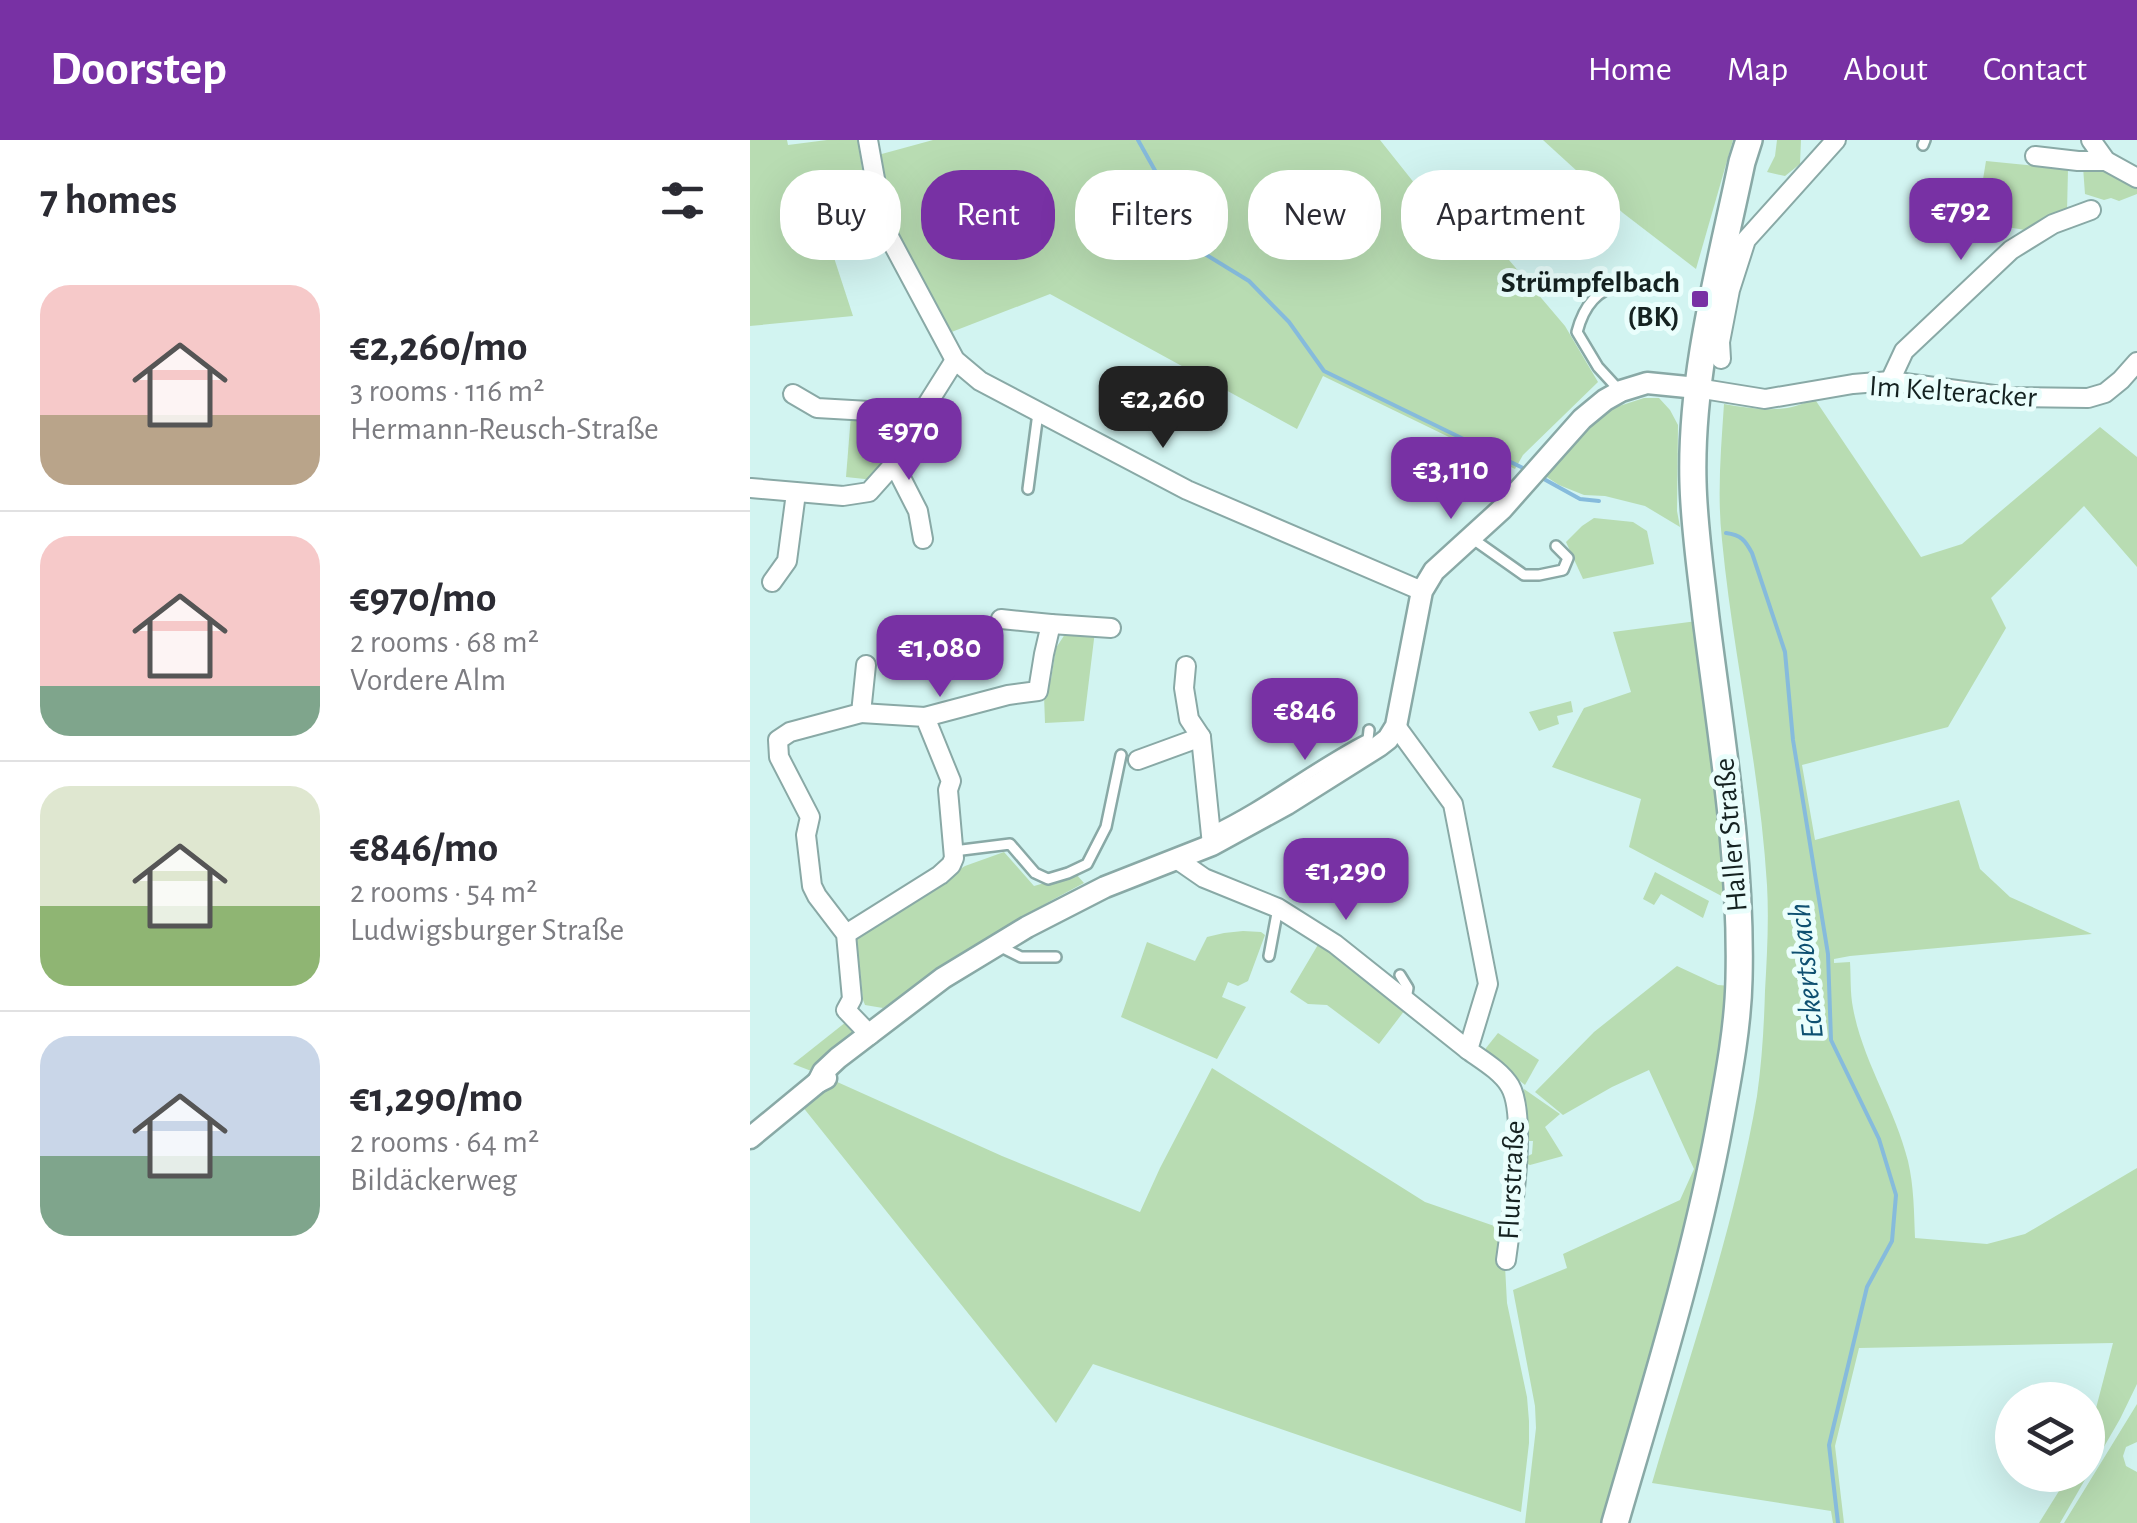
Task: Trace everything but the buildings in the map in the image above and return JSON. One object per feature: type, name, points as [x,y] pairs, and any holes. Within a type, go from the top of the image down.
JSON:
[{"type":"main road","name":"Haller Straße","points":[[1615,1523],[1706,1197],[1726,1087],[1739,982],[1738,888],[1692,485],[1697,388],[1748,140]]},
{"type":"street","points":[[868,140],[887,233],[955,360],[980,381],[1186,490],[1422,591]]},
{"type":"street","points":[[1721,359],[1720,342],[1730,290],[1746,240],[1836,140]]},
{"type":"street","points":[[2091,140],[2106,161]]},
{"type":"street","points":[[2035,156],[2106,161],[2137,178]]},
{"type":"street","points":[[1890,381],[1904,351],[2011,250],[2053,224],[2091,210]]},
{"type":"street","points":[[751,488],[843,496],[870,492],[894,464],[955,360]]},
{"type":"street","name":"Im Kelteracker","points":[[1697,388],[1765,399],[1890,381],[2009,396],[2088,398],[2105,393],[2137,362]]},
{"type":"street","points":[[750,1138],[818,1082],[829,1066],[942,978],[1063,907],[1178,860],[1211,839],[1287,804],[1388,739],[1396,726],[1422,591],[1434,572],[1471,537],[1506,512],[1526,481],[1604,400],[1647,383],[1697,388]]},
{"type":"street","points":[[793,394],[817,408],[921,414]]},
{"type":"street","points":[[894,464],[918,511],[923,539]]},
{"type":"street","points":[[772,582],[788,560],[796,492]]},
{"type":"street","points":[[1001,619],[1111,628]]},
{"type":"street","points":[[864,1040],[846,1010],[852,1000],[846,934],[812,886],[806,834],[810,817],[798,785],[779,756],[778,740],[788,729],[861,713],[925,718],[1008,695],[1038,691],[1051,624]]},
{"type":"street","points":[[861,713],[866,665]]},
{"type":"street","points":[[1186,666],[1184,688],[1190,718],[1201,736],[1211,839]]},
{"type":"street","points":[[846,934],[940,876],[951,864],[951,780],[942,748],[925,718]]},
{"type":"street","points":[[1396,726],[1453,804],[1488,984],[1468,1050]]},
{"type":"street","points":[[1130,757],[1201,736]]},
{"type":"street","name":"Flurstraße","points":[[1178,860],[1204,878],[1278,908],[1335,944],[1507,1081],[1516,1104],[1516,1183],[1506,1260]]},
{"type":"lane","points":[[1620,391],[1598,367],[1577,332],[1582,312],[1606,288],[1624,282]]},
{"type":"lane","points":[[1028,489],[1038,412]]},
{"type":"lane","points":[[1471,537],[1524,574],[1540,577],[1563,570],[1566,565],[1568,558],[1556,546]]},
{"type":"lane","points":[[1211,839],[1339,754],[1368,740],[1369,730]]},
{"type":"lane","points":[[954,851],[1010,844],[1035,873],[1048,879],[1087,864],[1106,827],[1130,757]]},
{"type":"lane","points":[[1269,956],[1278,908]]},
{"type":"lane","points":[[997,945],[1021,957],[1056,956]]},
{"type":"lane","points":[[1400,975],[1408,988],[1406,1000]]},
{"type":"green space","points":[[750,140],[787,140],[788,145],[858,140],[862,170],[780,170],[780,260],[835,260],[853,316],[750,326]]},
{"type":"green space","points":[[933,140],[1380,140],[1404,170],[1401,260],[1509,260],[1565,326],[1598,382],[1523,455],[1515,469],[1323,376],[1297,429],[1050,294],[949,333],[901,247],[901,170],[882,170],[878,155]]},
{"type":"green space","points":[[1543,140],[1733,140],[1696,269],[1620,210],[1620,170],[1576,170]]},
{"type":"green space","points":[[1777,140],[1801,140],[1800,164],[1785,176],[1767,172]]},
{"type":"green space","points":[[1986,161],[2068,169],[2067,212],[2025,230],[1976,222]]},
{"type":"green space","points":[[2083,167],[2105,170],[2137,188],[2137,194],[2119,201],[2085,194]]},
{"type":"green space","points":[[1644,398],[1659,398],[1678,425],[1680,527],[1645,506],[1584,495],[1542,474],[1610,409]]},
{"type":"green space","points":[[1814,398],[1921,557],[1962,544],[2100,427],[2137,457],[2137,567],[2084,506],[1991,598],[2006,628],[1948,727],[1802,765],[1815,840],[1959,800],[1980,869],[2010,897],[2092,934],[1850,956],[1834,959],[1834,963],[1850,962],[1858,1028],[1908,1161],[1915,1238],[1987,1244],[2025,1234],[2137,1168],[2137,1384],[2105,1445],[2103,1382],[2113,1343],[1859,1348],[1835,1446],[1844,1523],[1833,1523],[1831,1511],[1652,1483],[1737,1194],[1757,1096],[1762,1044],[1767,885],[1759,798],[1722,540],[1724,404],[1782,409]]},
{"type":"green space","points":[[851,415],[898,419],[905,427],[905,434],[874,480],[846,477]]},
{"type":"green space","points":[[1594,518],[1633,522],[1647,531],[1654,564],[1583,579],[1566,542]]},
{"type":"green space","points":[[1697,621],[1731,901],[1629,847],[1641,799],[1552,767],[1584,708],[1631,692],[1613,632]]},
{"type":"green space","points":[[1067,631],[1095,631],[1084,721],[1045,723],[1044,695],[1056,648]]},
{"type":"green space","points":[[1571,701],[1573,712],[1557,716],[1559,724],[1539,731],[1529,712]]},
{"type":"green space","points":[[1004,852],[1034,886],[1076,874],[1084,883],[981,942],[883,1008],[865,1005],[856,934],[965,866]]},
{"type":"green space","points":[[1655,872],[1709,901],[1703,918],[1661,894],[1654,905],[1643,899]]},
{"type":"green space","points":[[1243,931],[1265,935],[1248,981],[1238,986],[1228,982],[1222,997],[1246,1007],[1217,1059],[1121,1017],[1147,942],[1195,961],[1207,937]]},
{"type":"green space","points":[[1319,943],[1408,1006],[1379,1044],[1327,1005],[1308,1004],[1290,992]]},
{"type":"green space","points":[[1677,966],[1718,985],[1731,986],[1708,1161],[1603,1523],[1525,1523],[1535,1406],[1513,1290],[1567,1268],[1563,1254],[1680,1200],[1694,1169],[1649,1070],[1563,1115],[1535,1092],[1594,1032]]},
{"type":"green space","points":[[846,1022],[855,1032],[850,1042],[814,1072],[793,1064]]},
{"type":"green space","points":[[1498,1033],[1539,1060],[1525,1085],[1485,1053]]},
{"type":"green space","points":[[1212,1068],[1425,1202],[1503,1229],[1507,1303],[1529,1421],[1521,1512],[1093,1364],[1056,1423],[802,1106],[835,1081],[1002,1156],[1140,1212]]},
{"type":"green space","points":[[1524,1089],[1560,1114],[1545,1127],[1563,1156],[1530,1165],[1523,1162],[1532,1154],[1533,1141],[1525,1141]]},
{"type":"green space","points":[[2137,1404],[2137,1442],[2126,1447],[2123,1456],[2126,1466],[2137,1472],[2137,1523],[2064,1523],[2083,1492],[2105,1492],[2105,1456]]},
{"type":"green space","points":[[2058,1492],[2078,1492],[2060,1523],[2039,1523]]},
{"type":"waterway","name":"Eckertsbach","points":[[1138,140],[1200,251],[1249,281],[1289,322],[1324,371],[1525,469]]},
{"type":"waterway","name":"Eckertsbach","points":[[1542,478],[1580,499],[1599,501]]},
{"type":"waterway","name":"Eckertsbach","points":[[1726,533],[1742,539],[1752,553],[1785,652],[1793,740],[1828,954],[1831,1040],[1879,1139],[1896,1195],[1892,1241],[1867,1287],[1829,1445],[1838,1523]]},
{"type":"place","name":"Strümpfelbach (BK)","points":[[1700,299]]}]
